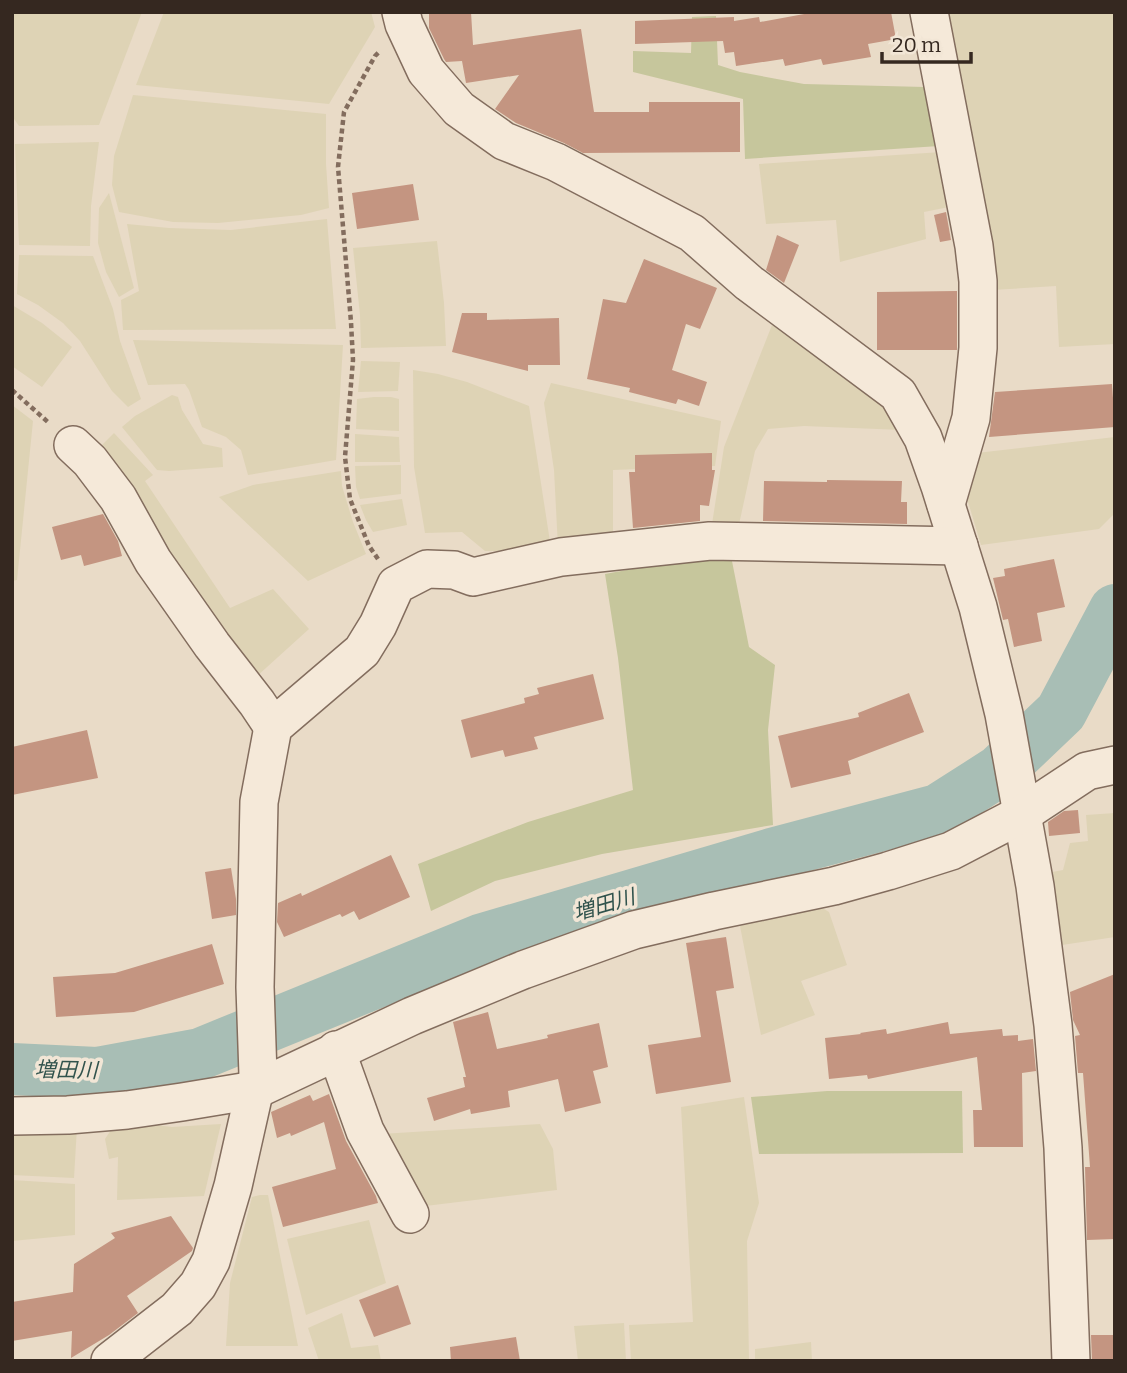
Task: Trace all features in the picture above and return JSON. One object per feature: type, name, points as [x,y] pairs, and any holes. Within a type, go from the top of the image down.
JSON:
[{"type":"street","points":[[929,12],[974,246],[978,281],[978,348],[971,418],[946,504]]},
{"type":"street","points":[[402,18],[426,71],[459,109],[504,141],[556,162],[692,233],[749,283],[898,394],[923,438],[978,607],[1004,714],[1035,886],[1053,1025],[1063,1148],[1071,1361]]},
{"type":"street","points":[[73,444],[90,461],[118,498],[153,561],[273,727]]},
{"type":"street","points":[[110,1361],[177,1309],[198,1285],[212,1261],[233,1186],[256,1082],[259,802],[273,727],[362,651],[379,625],[396,585],[426,569],[454,570],[473,577],[561,557],[710,541],[959,546]]},
{"type":"street","points":[[12,1116],[127,1110],[181,1102],[256,1082],[523,970],[634,930],[834,886],[951,851],[1021,806],[1087,771],[1115,765]]},
{"type":"street","points":[[336,1050],[365,1131],[410,1214]]},
{"type":"path","points":[[396,585],[369,546],[351,499],[345,457],[353,360],[338,167],[344,112],[375,56],[402,18]]},
{"type":"path","points":[[12,390],[73,444]]},
{"type":"shaded area","points":[[12,12],[142,12],[99,125],[19,126],[12,116]]},
{"type":"shaded area","points":[[164,12],[371,12],[375,27],[329,104],[136,85]]},
{"type":"shaded area","points":[[945,12],[1115,12],[1115,344],[1059,347],[1056,286],[992,290]]},
{"type":"shaded area","points":[[133,95],[326,114],[329,208],[301,215],[218,223],[173,222],[119,212],[112,185],[114,156]]},
{"type":"shaded area","points":[[99,142],[91,206],[90,246],[19,245],[15,144]]},
{"type":"shaded area","points":[[942,152],[954,206],[924,212],[926,239],[840,262],[836,220],[766,224],[759,164]]},
{"type":"shaded area","points":[[109,193],[134,288],[119,297],[106,272],[98,243],[99,208]]},
{"type":"shaded area","points":[[327,219],[336,329],[123,330],[121,300],[139,291],[127,224],[231,230]]},
{"type":"shaded area","points":[[437,241],[446,346],[361,348],[353,248]]},
{"type":"shaded area","points":[[19,255],[93,256],[141,399],[128,407],[112,391],[80,341],[63,323],[17,294]]},
{"type":"shaded area","points":[[12,305],[42,323],[72,347],[42,387],[12,366]]},
{"type":"shaded area","points":[[772,325],[892,406],[902,430],[804,426],[768,429],[755,451],[738,529],[712,524],[724,447]]},
{"type":"shaded area","points":[[133,340],[343,345],[336,460],[248,475],[241,450],[226,437],[202,427],[185,384],[148,385]]},
{"type":"shaded area","points":[[361,361],[400,362],[398,391],[358,392]]},
{"type":"shaded area","points":[[413,370],[467,382],[529,406],[551,548],[485,551],[462,532],[425,533],[414,467]]},
{"type":"shaded area","points":[[551,383],[721,421],[715,466],[613,470],[613,540],[558,547],[554,470],[544,403]]},
{"type":"shaded area","points":[[172,395],[178,397],[182,410],[203,444],[222,448],[223,467],[157,470],[122,427],[135,416]]},
{"type":"shaded area","points":[[357,399],[399,399],[399,431],[356,429]]},
{"type":"shaded area","points":[[12,405],[33,421],[17,580],[12,581]]},
{"type":"shaded area","points":[[114,433],[153,475],[145,481],[230,608],[273,589],[309,629],[256,677],[214,626],[100,447]]},
{"type":"shaded area","points":[[355,434],[399,437],[400,462],[355,462]]},
{"type":"shaded area","points":[[1115,437],[1115,513],[1099,529],[981,545],[963,485],[977,453]]},
{"type":"shaded area","points":[[401,465],[401,494],[360,499],[356,487],[355,466]]},
{"type":"shaded area","points":[[341,471],[342,486],[366,554],[308,581],[219,497],[253,485]]},
{"type":"shaded area","points":[[402,499],[407,525],[373,532],[360,505]]},
{"type":"shaded area","points":[[1115,813],[1115,937],[1062,945],[1047,873],[1063,870],[1070,843],[1088,841],[1086,815]]},
{"type":"shaded area","points":[[817,907],[829,912],[847,965],[801,981],[815,1015],[761,1035],[740,926]]},
{"type":"shaded area","points":[[744,1097],[759,1203],[747,1241],[749,1361],[631,1361],[629,1325],[693,1322],[681,1107]]},
{"type":"shaded area","points":[[148,1124],[172,1127],[221,1124],[204,1196],[117,1200],[118,1157],[109,1159],[105,1139],[113,1127]]},
{"type":"shaded area","points":[[540,1124],[553,1149],[557,1190],[417,1207],[381,1134]]},
{"type":"shaded area","points":[[12,1127],[77,1127],[74,1178],[12,1175]]},
{"type":"shaded area","points":[[12,1180],[75,1184],[75,1235],[12,1241]]},
{"type":"shaded area","points":[[268,1195],[298,1346],[226,1346],[230,1283],[252,1197]]},
{"type":"shaded area","points":[[369,1220],[386,1283],[306,1315],[287,1239]]},
{"type":"shaded area","points":[[342,1313],[351,1348],[378,1345],[381,1361],[319,1361],[308,1328]]},
{"type":"shaded area","points":[[624,1323],[626,1361],[578,1361],[574,1326]]},
{"type":"shaded area","points":[[811,1342],[812,1361],[755,1361],[755,1349]]},
{"type":"green space","points":[[716,16],[718,65],[804,84],[925,87],[939,146],[745,159],[743,99],[633,72],[633,51],[691,53],[692,17]]},
{"type":"green space","points":[[730,551],[749,647],[775,665],[768,730],[773,825],[602,854],[495,881],[431,911],[418,864],[528,822],[633,790],[605,574]]},
{"type":"green space","points":[[827,1091],[962,1091],[963,1153],[759,1154],[751,1097]]},
{"type":"building","points":[[429,12],[471,12],[473,45],[581,29],[594,112],[649,112],[649,102],[740,102],[740,152],[583,153],[516,123],[495,109],[519,75],[466,83],[462,61],[446,62],[444,59],[429,28]]},
{"type":"building","points":[[815,12],[891,12],[896,39],[868,44],[871,57],[823,65],[821,59],[785,66],[783,59],[736,66],[734,52],[725,53],[723,41],[635,44],[635,21],[734,17],[734,21],[759,17],[760,22]]},
{"type":"building","points":[[413,184],[419,220],[357,229],[352,193]]},
{"type":"building","points":[[946,212],[951,240],[940,242],[934,215]]},
{"type":"building","points":[[777,235],[799,245],[784,283],[766,270]]},
{"type":"building","points":[[644,259],[717,288],[700,329],[686,324],[672,370],[707,382],[699,406],[678,399],[676,404],[629,392],[630,388],[587,379],[603,299],[626,303]]},
{"type":"building","points":[[957,291],[957,350],[877,350],[877,292]]},
{"type":"building","points":[[462,313],[487,313],[487,320],[559,318],[560,365],[528,365],[528,371],[452,352]]},
{"type":"building","points":[[1112,384],[1115,427],[989,437],[995,392]]},
{"type":"building","points":[[712,453],[712,470],[715,470],[709,506],[700,505],[700,521],[633,528],[629,472],[635,472],[635,455]]},
{"type":"building","points":[[764,481],[902,481],[901,502],[907,502],[907,524],[763,521]]},
{"type":"building","points":[[103,514],[118,541],[122,556],[84,566],[81,555],[61,560],[52,527]]},
{"type":"building","points":[[1054,559],[1065,607],[1037,613],[1042,641],[1014,647],[1008,619],[1003,620],[993,578],[1005,576],[1004,569]]},
{"type":"building","points":[[593,674],[604,719],[534,737],[538,749],[505,757],[503,750],[471,758],[461,720],[525,703],[524,698],[539,694],[537,688]]},
{"type":"building","points":[[909,693],[924,732],[848,761],[851,774],[791,788],[778,736],[859,717],[858,713]]},
{"type":"building","points":[[87,730],[98,778],[12,795],[12,747]]},
{"type":"building","points":[[1078,810],[1080,833],[1049,836],[1048,822],[1064,811]]},
{"type":"building","points":[[391,855],[410,897],[359,920],[354,911],[342,917],[340,914],[284,937],[277,922],[278,903],[301,893],[302,896]]},
{"type":"building","points":[[231,868],[236,915],[212,919],[205,872]]},
{"type":"building","points":[[726,937],[734,988],[716,991],[731,1082],[656,1094],[648,1045],[701,1037],[686,943]]},
{"type":"building","points":[[212,944],[224,984],[134,1012],[56,1017],[53,977],[115,973]]},
{"type":"building","points":[[1115,974],[1115,1239],[1087,1240],[1085,1167],[1090,1167],[1083,1073],[1078,1073],[1075,1036],[1080,1035],[1073,1020],[1070,992]]},
{"type":"building","points":[[488,1012],[497,1049],[599,1023],[608,1067],[593,1071],[601,1103],[565,1112],[558,1079],[508,1091],[510,1107],[471,1114],[470,1109],[434,1121],[427,1098],[465,1087],[463,1077],[466,1077],[453,1022]]},
{"type":"building","points":[[948,1022],[950,1034],[1002,1029],[1003,1036],[1018,1035],[1018,1041],[1033,1039],[1036,1071],[1022,1073],[1023,1147],[974,1147],[973,1110],[982,1110],[977,1057],[868,1079],[867,1075],[829,1079],[825,1038],[886,1029],[887,1034]]},
{"type":"building","points":[[329,1094],[346,1141],[378,1203],[283,1227],[272,1187],[336,1169],[324,1122],[291,1136],[290,1133],[277,1138],[271,1112],[310,1095],[313,1101]]},
{"type":"building","points":[[171,1216],[193,1248],[192,1251],[127,1296],[138,1313],[71,1358],[72,1331],[12,1341],[12,1302],[73,1292],[74,1264],[115,1238],[111,1233]]},
{"type":"building","points":[[398,1285],[411,1324],[374,1337],[359,1300]]},
{"type":"building","points":[[1091,1335],[1115,1335],[1115,1361],[1092,1361]]},
{"type":"building","points":[[516,1337],[520,1361],[451,1361],[450,1347]]},
{"type":"waterway","name":"増田川","points":[[12,1069],[97,1073],[200,1054],[480,940],[772,854],[938,810],[999,771],[1061,712],[1115,610]]}]
